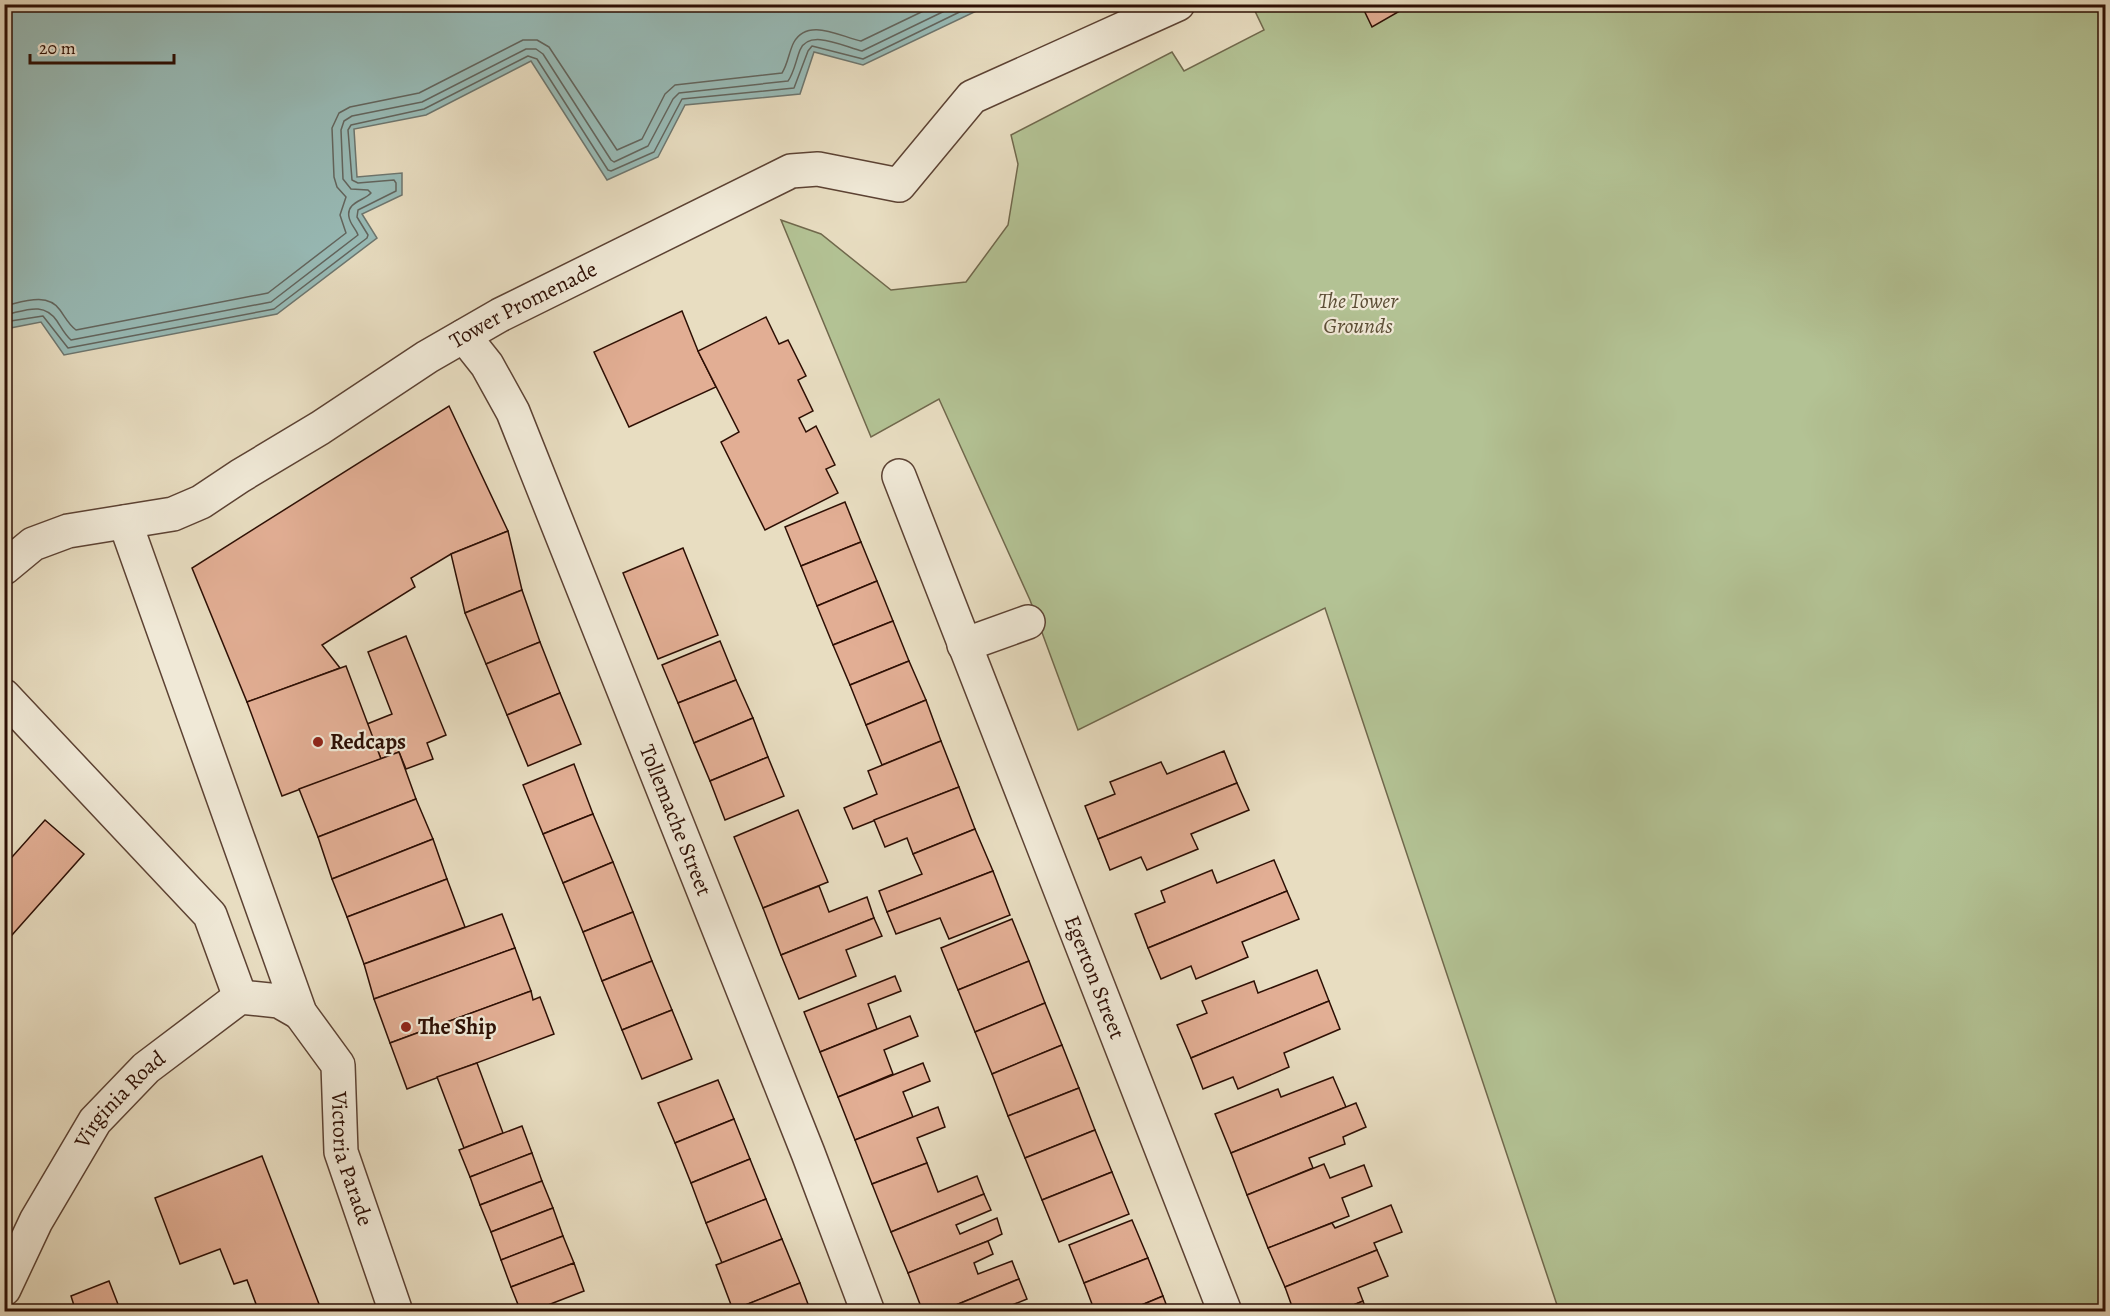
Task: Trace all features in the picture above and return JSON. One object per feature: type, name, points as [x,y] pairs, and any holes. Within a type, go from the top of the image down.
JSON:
[{"type":"street","name":"Tower Promenade","points":[[4,568],[33,544],[68,531],[172,514],[201,502],[500,315],[791,171],[818,169],[899,185],[972,97],[1178,4]]},
{"type":"street","name":"Tollemache Street","points":[[464,336],[487,365],[513,411],[808,1152],[868,1311]]},
{"type":"street","name":"Egerton Street","points":[[899,476],[1225,1311]]},
{"type":"street","points":[[125,522],[300,1013]]},
{"type":"street","points":[[964,645],[1028,622]]},
{"type":"street","points":[[4,696],[210,915],[240,997],[279,1001],[300,1013]]},
{"type":"street","name":"Virginia Road","points":[[4,1289],[36,1221],[95,1121],[146,1068],[240,997]]},
{"type":"street","name":"Victoria Parade","points":[[300,1013],[338,1065],[341,1152],[396,1311]]},
{"type":"green space","name":"The Tower Grounds","points":[[1263,5],[2105,5],[2105,1311],[1559,1311],[1325,608],[1078,730],[1030,600],[939,399],[871,437],[781,220],[821,234],[891,290],[966,282],[1008,225],[1018,164],[1011,135],[1172,52],[1184,71],[1264,30],[1254,9]]},
{"type":"water","points":[[5,4],[989,5],[863,65],[814,52],[800,94],[685,105],[658,157],[607,180],[531,61],[426,115],[354,129],[357,177],[402,173],[402,195],[362,214],[377,238],[277,314],[64,355],[41,322],[5,329]]},
{"type":"building","points":[[1361,4],[1412,4],[1372,27]]},
{"type":"building","points":[[682,311],[716,387],[629,427],[594,352]]},
{"type":"building","points":[[766,317],[779,344],[788,340],[806,376],[798,380],[813,411],[799,418],[806,432],[816,426],[835,465],[826,469],[838,493],[765,530],[721,442],[739,432],[698,351]]},
{"type":"building","points":[[449,406],[508,531],[451,554],[411,578],[415,587],[322,645],[340,668],[247,702],[192,568]]},
{"type":"building","points":[[845,502],[861,542],[801,566],[785,527]]},
{"type":"building","points":[[508,531],[522,590],[465,613],[451,554]]},
{"type":"building","points":[[861,542],[877,581],[817,606],[801,566]]},
{"type":"building","points":[[683,548],[718,635],[658,659],[623,573]]},
{"type":"building","points":[[877,581],[893,621],[833,645],[817,606]]},
{"type":"building","points":[[522,590],[540,642],[486,664],[465,613]]},
{"type":"building","points":[[893,621],[909,661],[850,685],[833,645]]},
{"type":"building","points":[[406,636],[446,735],[427,743],[433,759],[406,769],[399,752],[381,759],[367,724],[392,714],[368,652]]},
{"type":"building","points":[[720,641],[736,680],[678,703],[662,665]]},
{"type":"building","points":[[540,642],[560,693],[507,715],[486,664]]},
{"type":"building","points":[[909,661],[926,700],[866,725],[850,685]]},
{"type":"building","name":"Redcaps","points":[[346,666],[381,759],[282,796],[247,702]]},
{"type":"building","points":[[736,680],[753,718],[694,743],[678,703]]},
{"type":"building","points":[[560,693],[581,744],[528,766],[507,715]]},
{"type":"building","points":[[926,700],[941,741],[882,765],[866,725]]},
{"type":"building","points":[[753,718],[768,757],[710,781],[694,743]]},
{"type":"building","points":[[941,741],[959,787],[853,829],[844,808],[877,794],[868,771]]},
{"type":"building","points":[[1224,751],[1237,783],[1098,839],[1085,806],[1115,794],[1110,782],[1161,762],[1167,774]]},
{"type":"building","points":[[399,752],[416,799],[318,837],[299,789]]},
{"type":"building","points":[[768,757],[784,796],[725,820],[710,781]]},
{"type":"building","points":[[574,764],[593,814],[543,834],[523,785]]},
{"type":"building","points":[[1237,783],[1249,810],[1191,834],[1198,849],[1147,870],[1141,857],[1110,870],[1098,839]]},
{"type":"building","points":[[959,787],[975,829],[913,854],[907,838],[885,847],[874,820]]},
{"type":"building","points":[[416,799],[433,839],[332,879],[318,837]]},
{"type":"building","points":[[798,810],[828,882],[763,908],[734,837]]},
{"type":"building","points":[[593,814],[613,862],[563,883],[543,834]]},
{"type":"building","points":[[45,820],[84,854],[4,944],[4,866]]},
{"type":"building","points":[[975,829],[993,871],[887,912],[879,891],[922,874],[913,854]]},
{"type":"building","points":[[433,839],[447,879],[347,917],[332,879]]},
{"type":"building","points":[[1274,860],[1287,891],[1148,948],[1135,914],[1165,902],[1161,891],[1212,870],[1217,883]]},
{"type":"building","points":[[613,862],[633,912],[583,932],[563,883]]},
{"type":"building","points":[[993,871],[1010,915],[949,939],[940,918],[896,934],[887,912]]},
{"type":"building","points":[[447,879],[465,927],[364,964],[347,917]]},
{"type":"building","points":[[819,886],[829,912],[867,897],[874,918],[781,955],[763,908]]},
{"type":"building","points":[[1287,891],[1299,919],[1242,942],[1248,957],[1196,979],[1191,966],[1161,979],[1148,948]]},
{"type":"building","points":[[633,912],[652,961],[602,981],[583,932]]},
{"type":"building","points":[[502,914],[515,948],[374,999],[364,964]]},
{"type":"building","points":[[874,918],[882,936],[846,950],[856,976],[799,999],[781,955]]},
{"type":"building","points":[[1012,919],[1029,961],[958,990],[941,948]]},
{"type":"building","points":[[515,948],[531,991],[390,1043],[374,999]]},
{"type":"building","points":[[652,961],[672,1010],[622,1030],[602,981]]},
{"type":"building","points":[[1029,961],[1045,1003],[975,1032],[958,990]]},
{"type":"building","points":[[1317,970],[1329,1001],[1191,1058],[1177,1025],[1207,1013],[1202,1001],[1254,981],[1258,993]]},
{"type":"building","points":[[895,976],[901,991],[868,1004],[877,1029],[820,1052],[804,1012]]},
{"type":"building","points":[[531,991],[533,1000],[540,997],[554,1034],[407,1089],[390,1043]]},
{"type":"building","points":[[1329,1001],[1340,1029],[1284,1053],[1289,1067],[1238,1089],[1233,1077],[1203,1089],[1191,1058]]},
{"type":"building","points":[[1045,1003],[1062,1045],[992,1074],[975,1032]]},
{"type":"building","points":[[672,1010],[692,1059],[642,1079],[622,1030]]},
{"type":"building","points":[[910,1016],[918,1036],[884,1050],[893,1074],[838,1097],[820,1052]]},
{"type":"building","points":[[1062,1045],[1079,1088],[1008,1116],[992,1074]]},
{"type":"building","points":[[477,1063],[503,1133],[464,1148],[437,1077]]},
{"type":"building","points":[[923,1063],[930,1081],[903,1092],[913,1117],[855,1140],[838,1097]]},
{"type":"building","points":[[1333,1077],[1346,1107],[1231,1153],[1215,1114],[1278,1089],[1281,1097]]},
{"type":"building","points":[[718,1080],[734,1119],[675,1143],[658,1103]]},
{"type":"building","points":[[1079,1088],[1095,1130],[1025,1158],[1008,1116]]},
{"type":"building","points":[[1356,1103],[1366,1127],[1343,1137],[1345,1144],[1309,1158],[1313,1168],[1247,1195],[1231,1153]]},
{"type":"building","points":[[938,1107],[945,1127],[917,1138],[927,1163],[872,1184],[855,1140]]},
{"type":"building","points":[[734,1119],[750,1159],[691,1183],[675,1143]]},
{"type":"building","points":[[522,1126],[532,1153],[470,1177],[459,1150]]},
{"type":"building","points":[[1095,1130],[1112,1172],[1042,1200],[1025,1158]]},
{"type":"building","points":[[532,1153],[542,1181],[480,1205],[470,1177]]},
{"type":"building","points":[[262,1156],[322,1312],[259,1312],[247,1280],[234,1284],[220,1249],[180,1264],[155,1198]]},
{"type":"building","points":[[750,1159],[766,1199],[706,1223],[691,1183]]},
{"type":"building","points":[[927,1163],[938,1192],[977,1176],[984,1194],[891,1232],[872,1184]]},
{"type":"building","points":[[1324,1164],[1330,1178],[1364,1165],[1372,1186],[1342,1198],[1349,1216],[1268,1248],[1247,1195]]},
{"type":"building","points":[[1112,1172],[1129,1214],[1059,1242],[1042,1200]]},
{"type":"building","points":[[542,1181],[553,1208],[491,1232],[480,1205]]},
{"type":"building","points":[[984,1194],[991,1210],[956,1225],[960,1234],[997,1218],[1002,1234],[908,1273],[891,1232]]},
{"type":"building","points":[[766,1199],[782,1239],[722,1263],[706,1223]]},
{"type":"building","points":[[1391,1205],[1402,1232],[1374,1243],[1377,1250],[1285,1287],[1268,1248],[1332,1223],[1335,1228]]},
{"type":"building","points":[[553,1208],[563,1236],[501,1260],[491,1232]]},
{"type":"building","points":[[1132,1220],[1148,1258],[1084,1283],[1069,1245]]},
{"type":"building","points":[[563,1236],[574,1263],[511,1287],[501,1260]]},
{"type":"building","points":[[782,1239],[800,1283],[733,1310],[716,1265]]},
{"type":"building","points":[[988,1241],[993,1254],[974,1263],[978,1274],[1012,1261],[1019,1279],[939,1312],[923,1312],[908,1273]]},
{"type":"building","points":[[1377,1250],[1388,1276],[1358,1288],[1363,1301],[1337,1312],[1294,1312],[1285,1287]]},
{"type":"building","points":[[1148,1258],[1163,1296],[1125,1312],[1095,1312],[1084,1283]]},
{"type":"building","points":[[574,1263],[584,1291],[530,1312],[521,1312],[511,1287]]},
{"type":"building","points":[[1019,1279],[1027,1299],[995,1312],[939,1312]]},
{"type":"building","points":[[109,1281],[121,1312],[76,1312],[71,1296]]},
{"type":"building","points":[[800,1283],[811,1312],[745,1312],[743,1306]]},
{"type":"building","points":[[1163,1296],[1169,1312],[1125,1312]]},
{"type":"building","points":[[1363,1301],[1367,1312],[1337,1312]]},
{"type":"place","name":"Redcaps","points":[[318,742]]},
{"type":"place","name":"The Ship","points":[[406,1027]]}]
